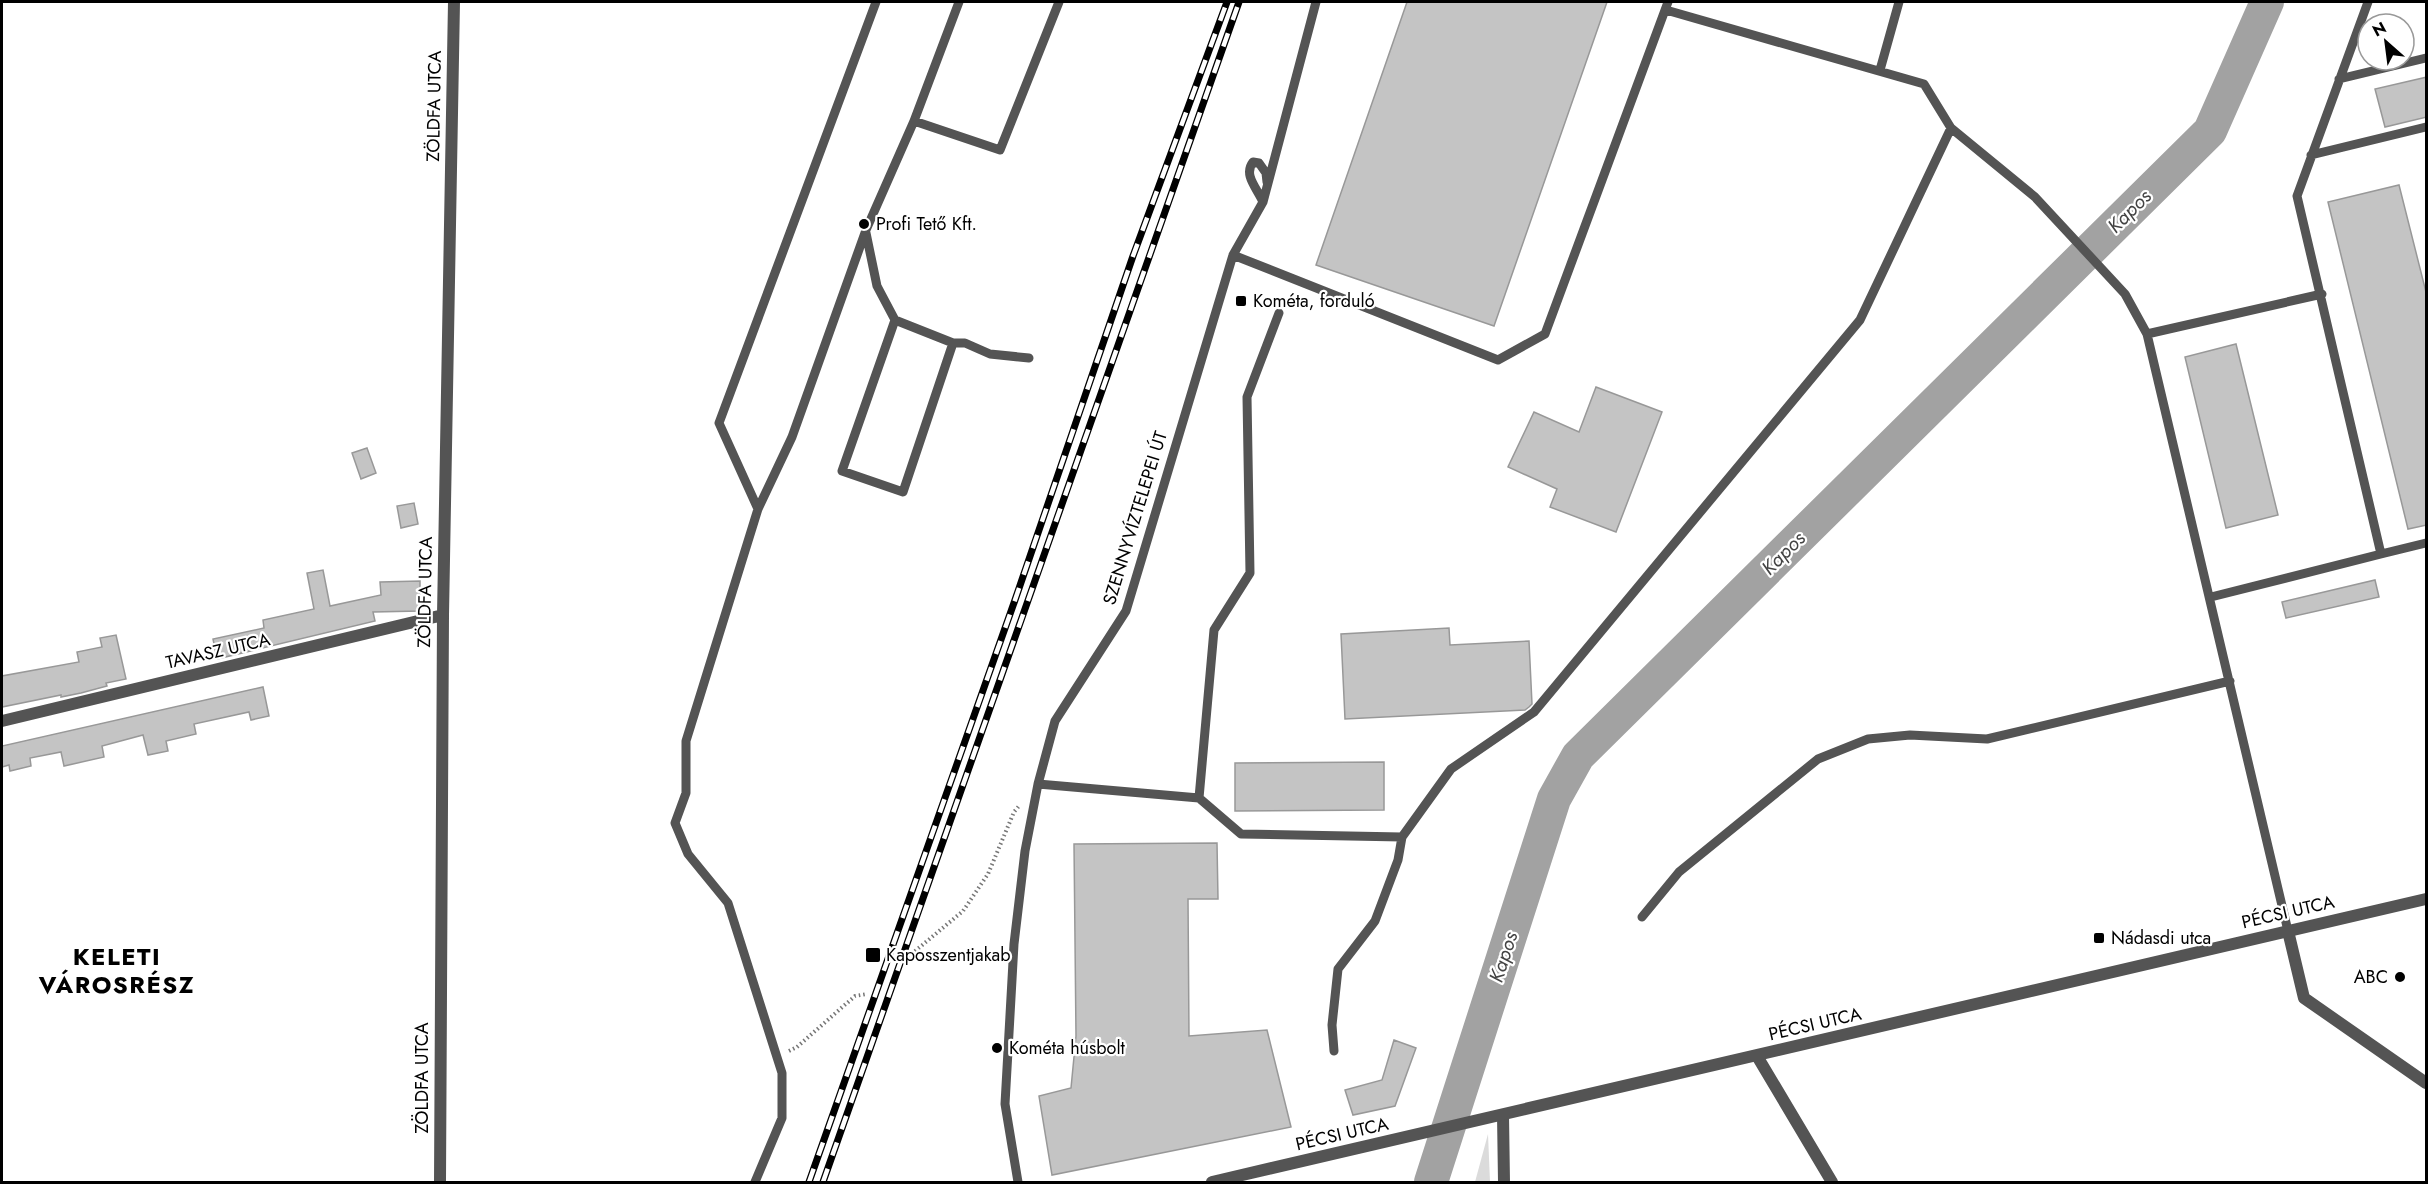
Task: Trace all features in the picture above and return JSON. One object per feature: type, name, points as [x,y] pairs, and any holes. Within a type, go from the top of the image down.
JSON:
[{"type":"street","name":"ZÖLDFA UTCA","points":[[440,1182],[442,615],[454,2]]},
{"type":"street","name":"TAVASZ UTCA","points":[[2,721],[442,615]]},
{"type":"street","name":"PÉCSI UTCA","points":[[1212,1182],[2427,899]]},
{"type":"street","points":[[2288,931],[2304,998],[2427,1083]]},
{"type":"street","points":[[1757,1056],[1832,1182]]},
{"type":"street","points":[[1503,1115],[1504,1182]]},
{"type":"lane","points":[[758,509],[719,423],[876,2]]},
{"type":"lane","points":[[755,1182],[782,1118],[782,1073],[728,903],[688,854],[675,823],[686,793],[686,741],[758,509],[792,437],[866,231],[914,121],[959,2]]},
{"type":"lane","points":[[914,121],[1000,150],[1059,2]]},
{"type":"lane","points":[[1316,2],[1263,202],[1233,255],[1498,360],[1545,334],[1667,6],[1924,84],[1950,128],[2035,197],[2125,294],[2146,334],[2211,597],[2288,931]]},
{"type":"lane","points":[[1880,70],[1899,2]]},
{"type":"lane","points":[[2368,2],[2297,196],[2322,294],[2381,554]]},
{"type":"lane","points":[[2339,79],[2427,58]]},
{"type":"lane","points":[[2311,155],[2427,127]]},
{"type":"lane","points":[[1334,1052],[1332,1025],[1338,969],[1375,921],[1398,860],[1402,837],[1450,769],[1534,712],[1860,321],[1950,128]]},
{"type":"lane","points":[[1263,202],[1249,176],[1249,167],[1253,162],[1259,163],[1266,173],[1267,184]]},
{"type":"lane","points":[[866,231],[877,286],[895,320],[953,343],[965,343],[990,354],[1029,358]]},
{"type":"lane","name":"SZENNYVÍZTELEPEI ÚT","points":[[1018,1182],[1005,1104],[1014,944],[1025,851],[1038,784],[1055,721],[1125,611],[1233,255]]},
{"type":"lane","points":[[2146,334],[2322,294]]},
{"type":"lane","points":[[1199,798],[1214,630],[1250,573],[1247,397],[1279,313]]},
{"type":"lane","points":[[895,320],[842,471],[903,492],[953,343]]},
{"type":"lane","points":[[2211,597],[2427,543]]},
{"type":"lane","points":[[1642,917],[1679,872],[1818,759],[1868,739],[1910,735],[1987,739],[2230,681]]},
{"type":"lane","points":[[1038,784],[1199,798],[1241,834],[1402,837]]},
{"type":"path","points":[[908,957],[963,911],[988,874],[1014,812],[1038,784]]},
{"type":"path","points":[[776,1056],[797,1047],[855,996],[867,994]]},
{"type":"shaded area","points":[[1488,1134],[1490,1182],[1475,1182]]},
{"type":"building","points":[[1407,2],[1607,2],[1494,326],[1316,265]]},
{"type":"building","points":[[2427,77],[2427,117],[2385,127],[2375,89]]},
{"type":"building","points":[[2399,185],[2427,296],[2427,525],[2408,529],[2328,202]]},
{"type":"building","points":[[2236,344],[2278,515],[2226,528],[2185,357]]},
{"type":"building","points":[[1596,387],[1662,412],[1616,532],[1550,507],[1557,489],[1508,467],[1534,412],[1579,432]]},
{"type":"building","points":[[367,448],[376,473],[361,479],[352,453]]},
{"type":"building","points":[[414,503],[418,524],[401,528],[397,506]]},
{"type":"building","points":[[323,570],[330,606],[381,595],[380,582],[420,581],[420,611],[373,612],[375,621],[217,659],[213,639],[264,628],[263,620],[314,609],[307,573]]},
{"type":"building","points":[[2375,580],[2379,597],[2286,618],[2282,602]]},
{"type":"building","points":[[1449,628],[1450,645],[1529,641],[1532,704],[1525,710],[1345,719],[1341,634]]},
{"type":"building","points":[[116,635],[126,679],[106,683],[107,686],[81,693],[2,707],[2,676],[79,662],[77,652],[102,647],[100,638]]},
{"type":"building","points":[[263,687],[269,716],[251,720],[249,712],[194,724],[196,734],[166,741],[168,751],[148,755],[143,735],[102,746],[104,757],[64,766],[61,752],[30,758],[31,766],[10,771],[9,765],[2,767],[2,746]]},
{"type":"building","points":[[1384,762],[1384,810],[1235,811],[1235,763]]},
{"type":"building","points":[[1217,843],[1218,899],[1188,899],[1189,1036],[1267,1030],[1291,1127],[1052,1175],[1039,1096],[1071,1088],[1076,1036],[1074,844]]},
{"type":"building","points":[[1394,1040],[1416,1048],[1395,1106],[1353,1115],[1345,1090],[1382,1080]]},
{"type":"waterway","name":"Kapos","points":[[1431,1182],[1554,799],[1578,756],[2210,131],[2267,2]]},
{"type":"railway","points":[[809,1182],[1015,600],[1133,256],[1227,2]]},
{"type":"railway","points":[[823,1182],[1239,2]]},
{"type":"place","name":"Profi Tető Kft.","points":[[864,224]]},
{"type":"place","name":"Kométa, forduló","points":[[1241,301]]},
{"type":"place","name":"Nádasdi utca","points":[[2099,938]]},
{"type":"place","name":"Kaposszentjakab","points":[[873,955]]},
{"type":"place","name":"ABC","points":[[2400,977]]},
{"type":"place","name":"Kométa húsbolt","points":[[997,1048]]},
{"type":"district","name":"KELETI VÁROSRÉSZ","points":[[117,971]]}]
